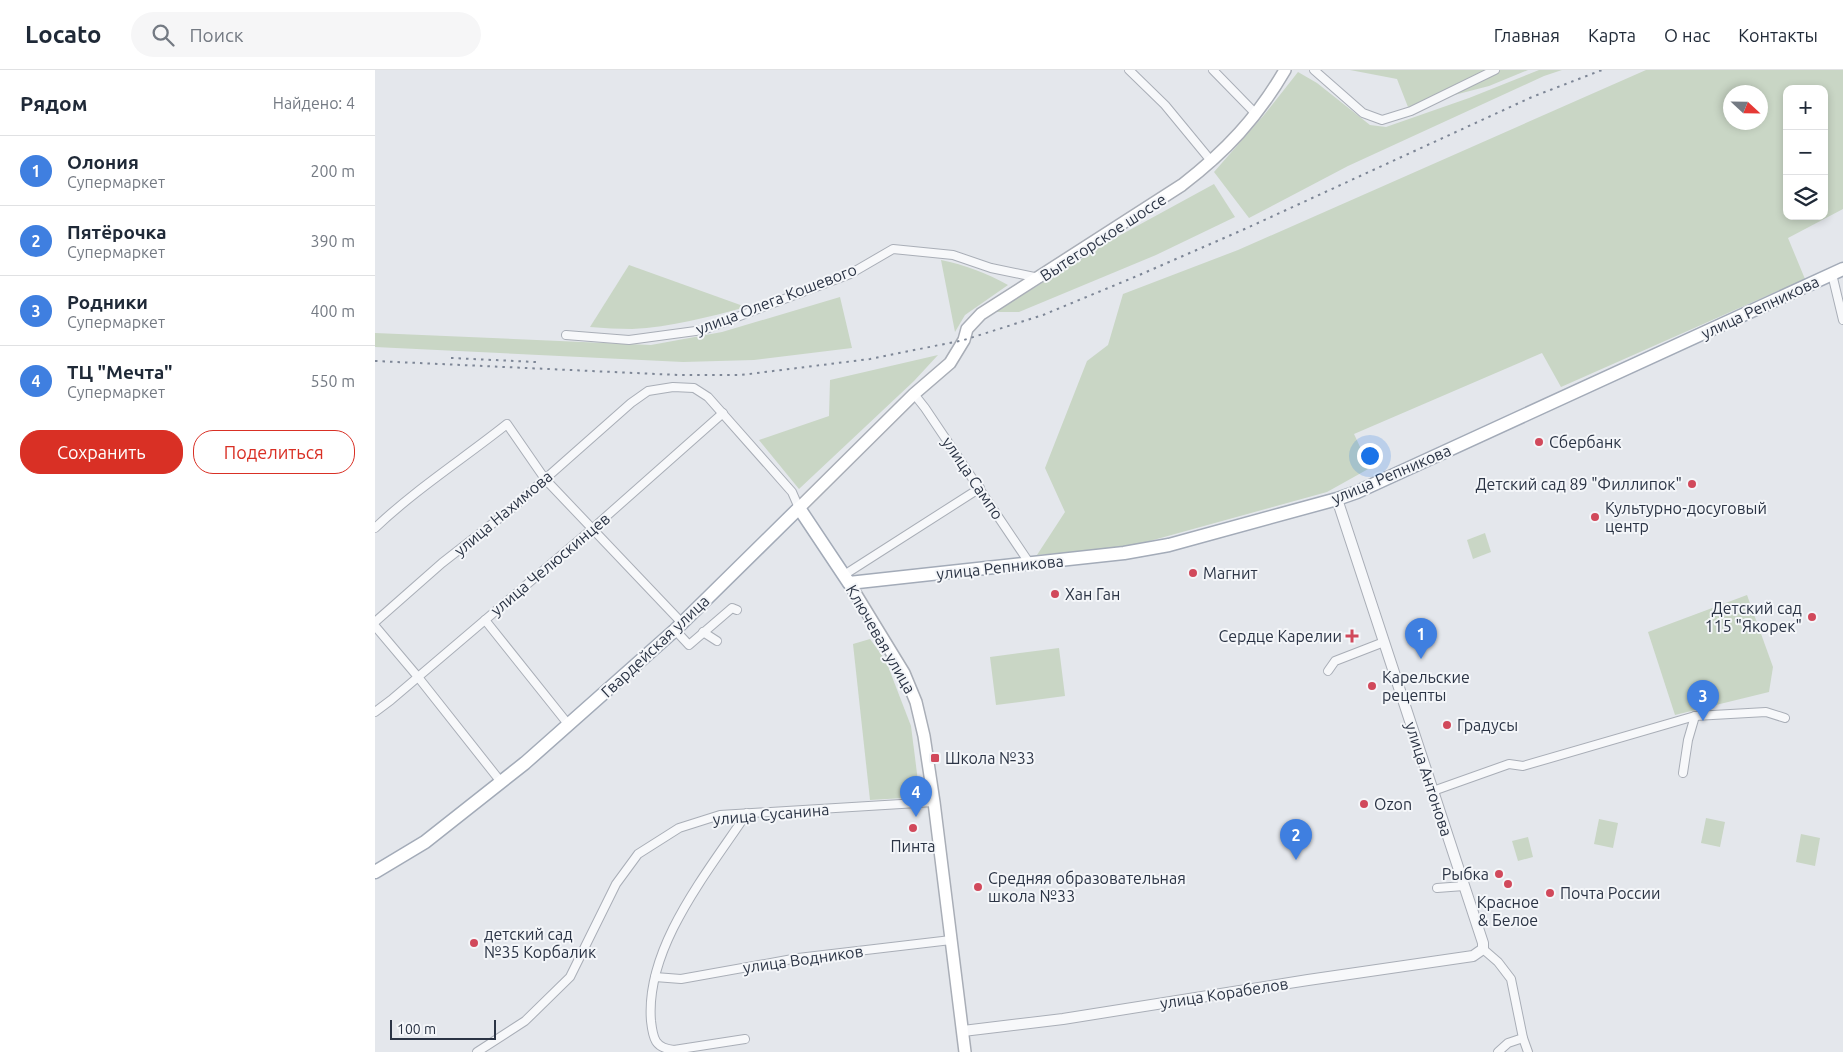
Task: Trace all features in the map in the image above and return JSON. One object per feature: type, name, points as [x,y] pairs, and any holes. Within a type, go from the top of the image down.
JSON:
[{"type":"main road","name":"Вытегорское шоссе","points":[[914,394],[950,363],[964,340],[967,329],[981,314],[1182,185],[1212,162],[1238,136],[1273,90],[1285,70]]},
{"type":"main road","name":"улица Репникова","points":[[847,579],[1125,554],[1169,545],[1357,492],[1837,271]]},
{"type":"main road","name":"Гвардейская улица","points":[[375,872],[425,842],[501,782],[568,724],[678,626],[914,394]]},
{"type":"main road","name":"Ключевая улица","points":[[799,508],[847,579],[904,673],[916,702],[924,736],[934,802],[965,1052]]},
{"type":"street","points":[[1129,70],[1165,105],[1212,162]]},
{"type":"street","points":[[1213,70],[1255,113]]},
{"type":"street","points":[[1313,70],[1363,113],[1382,120],[1411,111],[1495,70]]},
{"type":"street","name":"улица Олега Кошевого","points":[[566,335],[629,340],[703,330],[850,274],[893,250],[953,255],[991,268],[1039,278]]},
{"type":"street","points":[[1837,271],[1843,320]]},
{"type":"street","name":"улица Нахимова","points":[[375,622],[442,563],[510,510],[631,403],[648,391],[673,386],[694,388],[708,397],[792,492],[799,508]]},
{"type":"street","name":"улица Сампо","points":[[914,394],[980,488],[1030,564]]},
{"type":"street","name":"улица Челюскинцев","points":[[375,712],[419,677],[723,413]]},
{"type":"street","points":[[375,528],[402,502],[468,455],[507,424],[545,479],[678,626],[689,645],[732,608],[737,610]]},
{"type":"street","points":[[847,579],[980,488]]},
{"type":"street","name":"улица Антонова","points":[[1337,498],[1483,943],[1483,949]]},
{"type":"street","points":[[485,620],[568,724]]},
{"type":"street","points":[[375,626],[419,677],[501,782]]},
{"type":"street","points":[[703,632],[717,641]]},
{"type":"street","points":[[1328,671],[1335,661],[1384,642]]},
{"type":"street","points":[[1433,791],[1509,764],[1523,766],[1695,716],[1766,712],[1785,718]]},
{"type":"street","points":[[1683,773],[1688,740],[1695,716]]},
{"type":"street","name":"улица Сусанина","points":[[477,1052],[525,1021],[570,977],[616,884],[638,854],[679,828],[720,816],[747,813],[934,802]]},
{"type":"street","points":[[745,1039],[674,1050],[663,1049],[656,1042],[652,1027],[650,1004],[663,949],[675,923],[747,813]]},
{"type":"street","points":[[1437,888],[1464,886]]},
{"type":"street","name":"улица Водников","points":[[655,977],[681,979],[798,958],[951,940]]},
{"type":"street","points":[[1483,949],[1498,962],[1511,979],[1523,1038],[1528,1052]]},
{"type":"street","name":"улица Корабелов","points":[[963,1031],[1063,1019],[1473,956],[1483,949]]},
{"type":"street","points":[[1499,1052],[1508,1043],[1523,1038]]},
{"type":"green space","points":[[1350,70],[1528,70],[1489,86],[1408,107],[1397,79]]},
{"type":"green space","points":[[1539,70],[1562,70],[1544,76],[1348,166],[1249,218],[1214,172],[1264,115],[1298,72],[1317,83],[1370,125],[1386,127],[1469,98]]},
{"type":"green space","points":[[1646,70],[1843,70],[1843,209],[1828,217],[1828,85],[1783,85],[1783,220],[1822,220],[1788,238],[1805,279],[1561,387],[1542,353],[1354,434],[1370,468],[1327,492],[1128,547],[1037,555],[1065,512],[1045,468],[1087,361],[1108,345],[1123,294],[1238,250]]},
{"type":"green space","points":[[1214,184],[1235,217],[1156,255],[1019,312],[995,312],[1115,238]]},
{"type":"green space","points":[[941,260],[976,270],[1008,285],[965,315],[955,332]]},
{"type":"green space","points":[[629,265],[746,307],[704,318],[661,326],[632,329],[590,327]]},
{"type":"green space","points":[[840,297],[852,348],[754,360],[683,362],[375,347],[375,333],[651,345],[722,332]]},
{"type":"green space","points":[[938,355],[914,381],[799,489],[759,440],[829,416],[830,380]]},
{"type":"green space","points":[[1485,533],[1491,552],[1473,559],[1467,540]]},
{"type":"green space","points":[[1747,595],[1773,667],[1769,692],[1675,715],[1648,632]]},
{"type":"green space","points":[[870,639],[886,661],[911,726],[920,797],[870,800],[853,644]]},
{"type":"green space","points":[[1059,648],[1065,696],[996,705],[990,657]]},
{"type":"green space","points":[[1706,818],[1725,822],[1720,847],[1701,843]]},
{"type":"green space","points":[[1599,819],[1618,823],[1613,848],[1594,844]]},
{"type":"green space","points":[[1801,834],[1820,838],[1815,866],[1796,862]]},
{"type":"green space","points":[[1528,837],[1533,857],[1518,861],[1512,841]]},
{"type":"railway","points":[[375,361],[678,375],[741,375],[870,359],[964,340],[1043,315],[1137,276],[1247,228],[1532,97],[1602,70]]},
{"type":"railway","points":[[451,358],[536,362]]},
{"type":"place","name":"Сбербанк","points":[[1539,442]]},
{"type":"place","name":"Детский сад 89 \"Филлипок\"","points":[[1692,484]]},
{"type":"place","name":"Культурно-досуговый центр","points":[[1595,517]]},
{"type":"place","name":"Магнит","points":[[1193,573]]},
{"type":"place","name":"Хан Ган","points":[[1055,594]]},
{"type":"place","name":"Детский сад 115 \"Якорек\"","points":[[1812,617]]},
{"type":"place","name":"Сердце Карелии","points":[[1352,636]]},
{"type":"place","name":"Олония","points":[[1421,659]]},
{"type":"place","name":"Карельские рецепты","points":[[1372,686]]},
{"type":"place","name":"Родники","points":[[1703,721]]},
{"type":"place","name":"Градусы","points":[[1447,725]]},
{"type":"place","name":"Школа №33","points":[[935,758]]},
{"type":"place","name":"Ozon","points":[[1364,804]]},
{"type":"place","name":"ТЦ \"Мечта\"","points":[[916,817]]},
{"type":"place","name":"Пинта","points":[[913,828]]},
{"type":"place","name":"Пятёрочка","points":[[1296,860]]},
{"type":"place","name":"Рыбка","points":[[1499,874]]},
{"type":"place","name":"Красное & Белое","points":[[1508,884]]},
{"type":"place","name":"Средняя образовательная школа №33","points":[[978,887]]},
{"type":"place","name":"Почта России","points":[[1550,893]]},
{"type":"place","name":"детский сад №35 Корбалик","points":[[474,943]]}]
